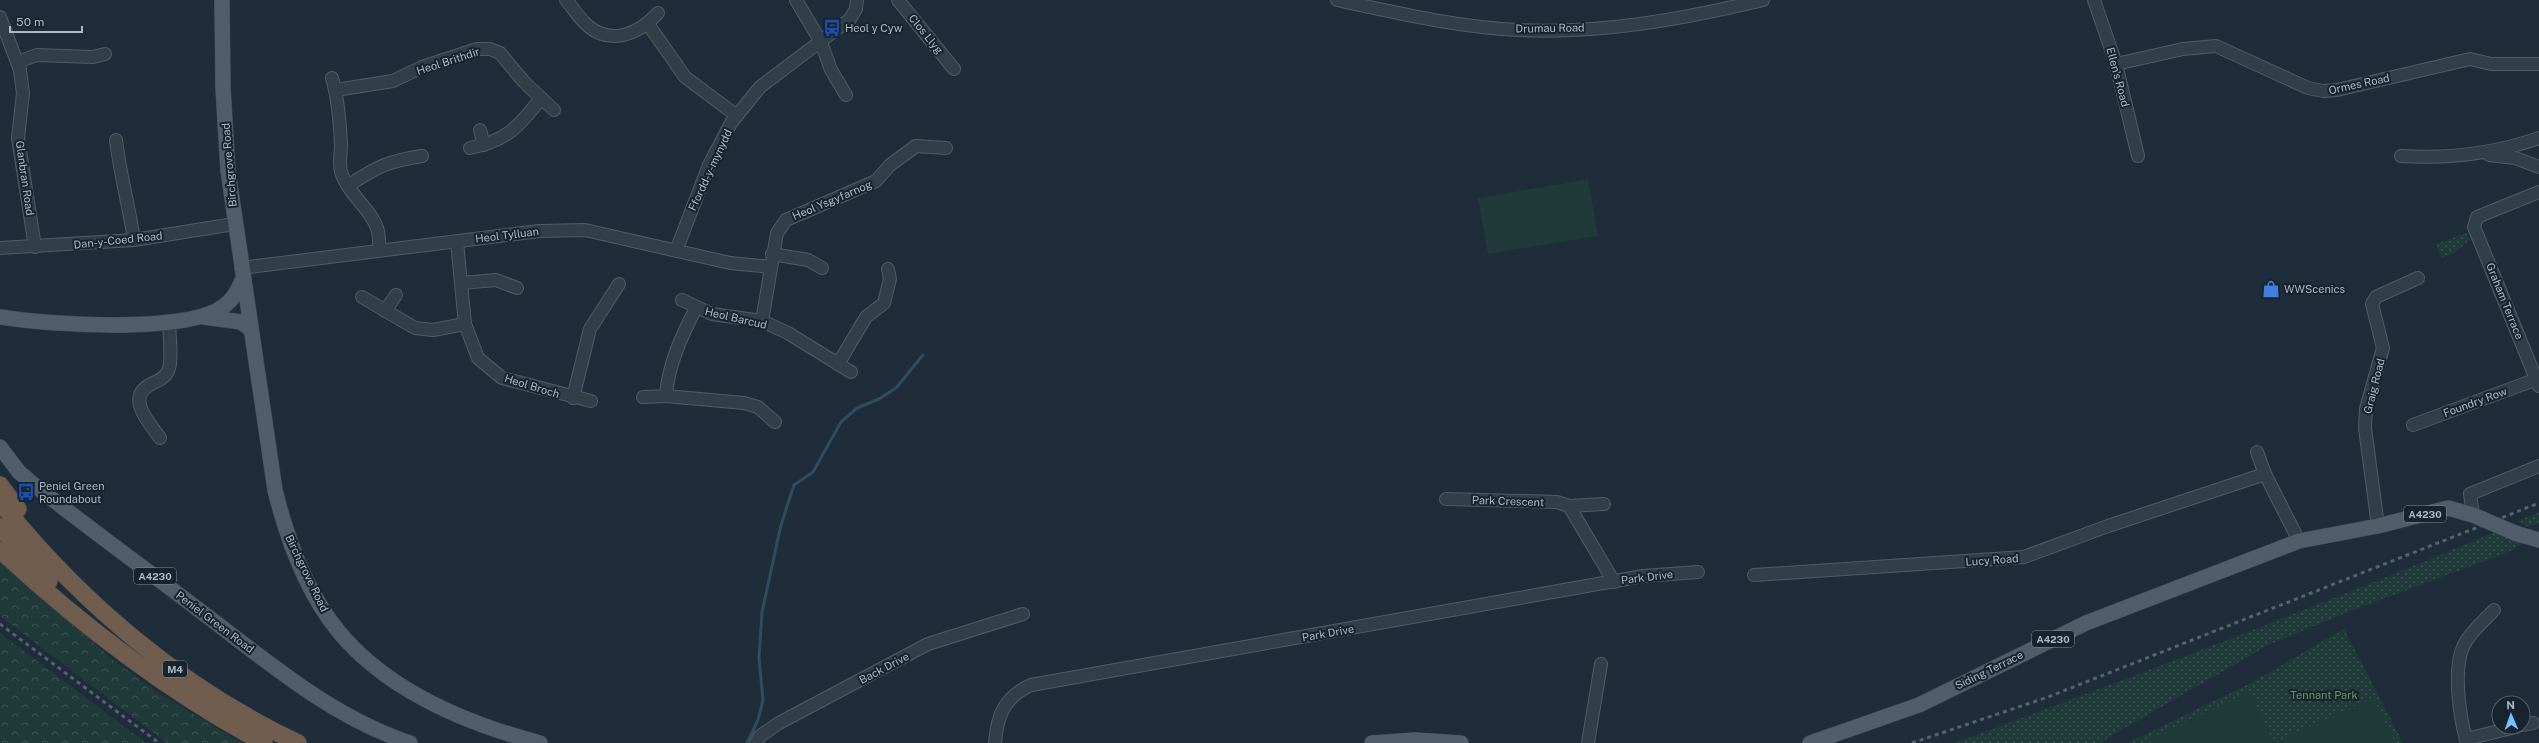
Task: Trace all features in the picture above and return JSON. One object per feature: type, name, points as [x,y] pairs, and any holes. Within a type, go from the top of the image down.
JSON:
[{"type":"highway","name":"M4","points":[[0,485],[65,576]]},
{"type":"highway","name":"M4","points":[[0,502],[65,576],[140,643],[191,681],[240,712],[298,743]]},
{"type":"highway","name":"M4","points":[[0,527],[54,587],[120,649]]},
{"type":"highway","name":"M4","points":[[0,550],[67,611],[182,694],[233,726],[264,743]]},
{"type":"main road","name":"Birchgrove Road","points":[[222,0],[224,96],[234,224],[267,447],[284,524],[311,586],[338,631],[353,647],[376,666],[428,701],[481,726],[540,743]]},
{"type":"main road","points":[[1,318],[119,326],[169,322],[203,316],[224,306],[236,294],[242,273]]},
{"type":"main road","points":[[203,316],[241,322],[250,329]]},
{"type":"main road","name":"Peniel Green Road","points":[[0,447],[19,472],[33,484],[294,681],[346,716],[383,734],[410,743]]},
{"type":"main road","name":"A4230","points":[[2299,540],[2378,526],[2448,508],[2473,515],[2514,533],[2539,540]]},
{"type":"main road","name":"Siding Terrace","points":[[1810,743],[1919,705],[2086,623],[2299,540]]},
{"type":"main road","points":[[1372,743],[1415,740],[1461,743]]},
{"type":"street","points":[[566,0],[587,25],[596,32],[608,36],[622,36],[635,32],[648,24],[658,13]]},
{"type":"street","points":[[796,0],[821,42],[831,70],[846,95]]},
{"type":"street","name":"Ffordd-y-mynydd","points":[[676,251],[709,165],[737,116],[760,87],[850,19],[856,9],[857,0]]},
{"type":"street","name":"Clos Llyg","points":[[898,0],[954,69]]},
{"type":"street","name":"Drumau Road","points":[[1337,0],[1429,20],[1520,30],[1648,24],[1763,0]]},
{"type":"street","name":"Ellen's Road","points":[[2094,0],[2116,64],[2138,156]]},
{"type":"street","name":"Glanbran Road","points":[[0,17],[17,62],[23,93],[18,138],[35,247]]},
{"type":"street","points":[[648,24],[685,77],[737,116]]},
{"type":"street","name":"Ormes Road","points":[[2116,64],[2183,49],[2216,46],[2308,88],[2323,91],[2343,88],[2470,59],[2491,64],[2539,64]]},
{"type":"street","name":"Heol Brithdir","points":[[336,90],[393,81],[422,67],[477,49],[490,50],[500,53],[554,110]]},
{"type":"street","points":[[17,62],[42,55],[98,58]]},
{"type":"street","points":[[332,78],[336,90],[341,146],[338,162],[342,176],[352,196],[371,217],[378,231],[380,250]]},
{"type":"street","points":[[470,148],[484,145],[507,136],[541,98]]},
{"type":"street","points":[[480,130],[484,145]]},
{"type":"street","points":[[2402,156],[2439,158],[2482,154],[2539,138]]},
{"type":"street","points":[[116,140],[120,176],[130,208],[134,240]]},
{"type":"street","name":"Heol Ysgyfarnog","points":[[762,321],[772,254],[777,233],[786,220],[876,181],[890,165],[916,146],[946,148]]},
{"type":"street","points":[[2482,154],[2515,158],[2539,167]]},
{"type":"street","points":[[348,186],[380,166],[393,161],[422,156]]},
{"type":"street","name":"Graham Terrace","points":[[2538,382],[2474,227],[2476,216],[2539,192]]},
{"type":"street","name":"Dan-y-Coed Road","points":[[0,248],[134,240],[234,224]]},
{"type":"street","name":"Heol Tylluan","points":[[242,273],[380,250],[457,242],[539,230],[585,230],[730,263],[771,267]]},
{"type":"street","name":"Heol Broch","points":[[457,242],[465,324],[478,358],[502,378],[591,402]]},
{"type":"street","points":[[772,254],[808,260],[822,268]]},
{"type":"street","points":[[838,364],[866,317],[884,303],[890,279],[888,269]]},
{"type":"street","name":"Graig Road","points":[[2378,526],[2365,428],[2366,409],[2383,348],[2372,304],[2376,297],[2418,278]]},
{"type":"street","points":[[462,283],[496,280],[517,288]]},
{"type":"street","points":[[573,398],[590,329],[619,284]]},
{"type":"street","points":[[385,311],[396,295]]},
{"type":"street","points":[[362,297],[415,328],[433,330],[465,324]]},
{"type":"street","name":"Heol Barcud","points":[[682,300],[696,308],[712,314],[762,321],[788,333],[851,372]]},
{"type":"street","name":"Heol Barcud","points":[[666,396],[667,384],[682,334],[696,308]]},
{"type":"street","points":[[160,438],[140,408],[139,401],[143,390],[162,379],[168,372],[171,361],[169,322]]},
{"type":"street","name":"Foundry Row","points":[[2413,425],[2538,382]]},
{"type":"street","points":[[643,397],[666,396],[744,403],[758,407],[775,422]]},
{"type":"street","points":[[2257,452],[2265,474],[2299,540]]},
{"type":"street","points":[[2473,515],[2470,494],[2539,466]]},
{"type":"street","name":"Lucy Road","points":[[1754,575],[2024,557],[2108,526],[2265,474]]},
{"type":"street","name":"Park Crescent","points":[[1446,499],[1557,502],[1569,506],[1604,504]]},
{"type":"street","points":[[1569,506],[1614,582]]},
{"type":"street","name":"Park Drive","points":[[995,743],[998,716],[1004,705],[1014,695],[1031,685],[1642,576],[1698,572]]},
{"type":"street","points":[[2491,734],[2467,741],[2462,717],[2459,658],[2464,644],[2494,610]]},
{"type":"street","name":"Back Drive","points":[[756,743],[760,736],[779,723],[928,644],[1023,614]]},
{"type":"street","points":[[1588,743],[1601,664]]},
{"type":"green space","points":[[1588,179],[1598,236],[1488,254],[1478,198]]},
{"type":"green space","points":[[2466,233],[2470,240],[2454,253],[2442,258],[2436,244]]},
{"type":"green space","points":[[2539,512],[2539,523],[2528,527],[2517,521]]},
{"type":"green space","points":[[2500,530],[2528,540],[2511,551],[2348,612],[2270,644],[2099,743],[1955,743],[2229,640]]},
{"type":"green space","points":[[0,558],[112,659],[158,693],[242,743],[167,743],[0,616]]},
{"type":"green space","name":"Tennant Park","points":[[2344,629],[2403,743],[2128,743],[2249,684]]},
{"type":"green space","points":[[0,633],[146,743],[0,743]]},
{"type":"green space","points":[[2250,691],[2274,743],[2141,743]]},
{"type":"green space","points":[[2373,697],[2395,743],[2277,742]]},
{"type":"waterway","points":[[747,743],[758,720],[763,700],[759,658],[762,612],[781,525],[794,485],[813,472],[841,422],[857,408],[879,399],[896,388],[923,355]]},
{"type":"railway","points":[[1912,743],[2048,697],[2539,503]]},
{"type":"railway","points":[[0,624],[159,743]]},
{"type":"place","name":"Heol y Cyw","points":[[832,28]]},
{"type":"place","name":"WWScenics","points":[[2271,289]]},
{"type":"place","name":"Peniel Green Roundabout","points":[[26,492]]}]
